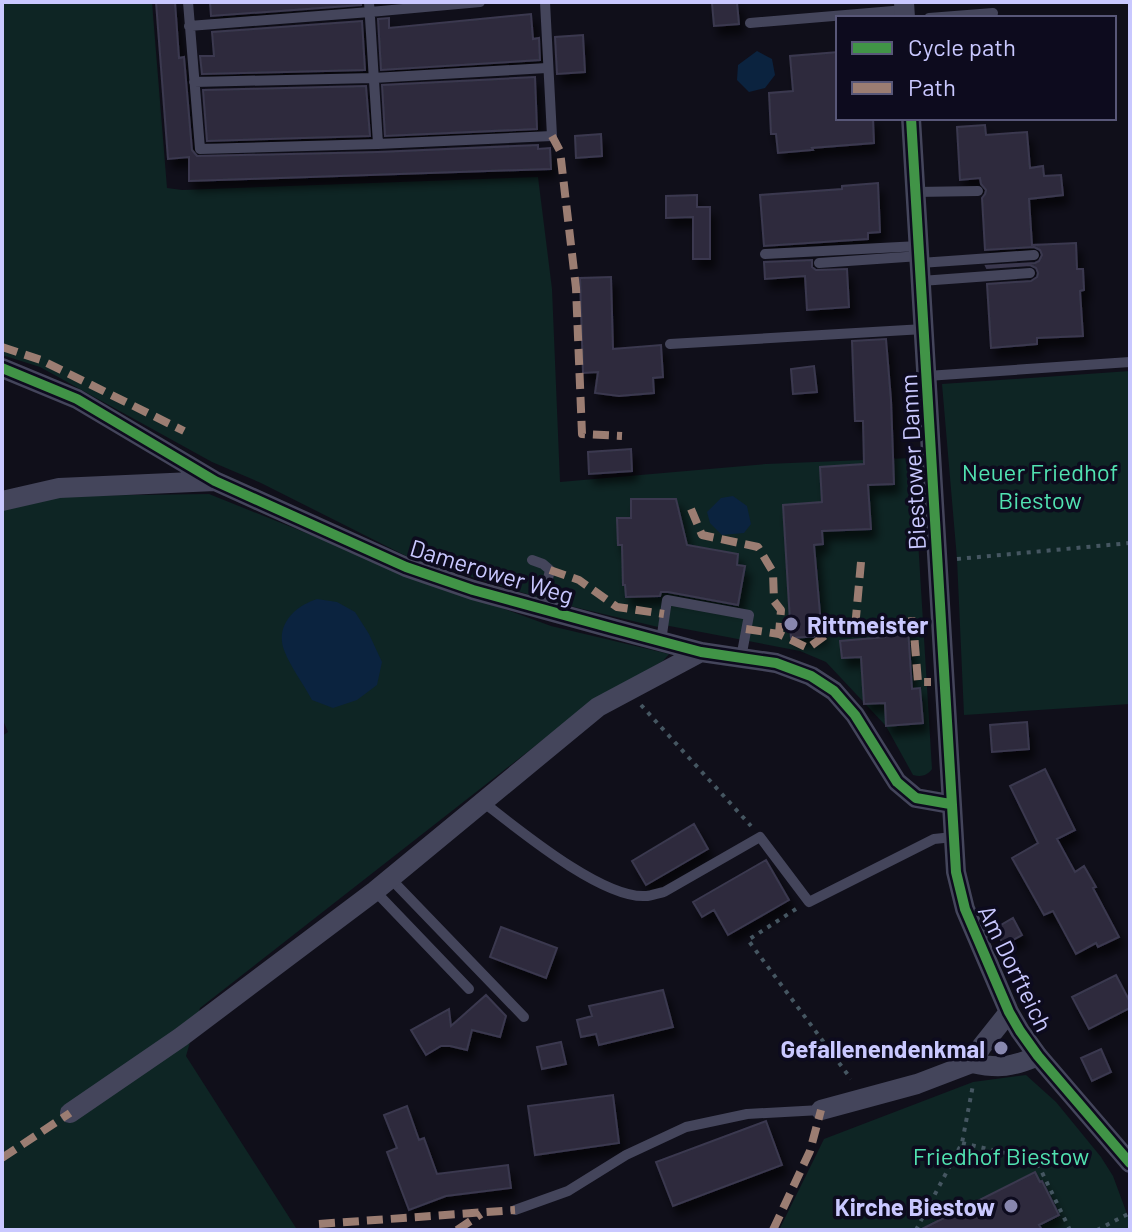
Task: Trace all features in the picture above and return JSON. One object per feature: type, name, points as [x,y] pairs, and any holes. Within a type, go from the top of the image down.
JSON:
[{"type":"street","name":"Biestower Damm","points":[[911,120],[950,804]]},
{"type":"street","name":"Damerower Weg","points":[[2,368],[77,399],[215,481],[406,567],[541,609],[701,652],[776,663],[811,676],[834,691],[855,715],[897,782],[916,798],[950,804]]},
{"type":"street","points":[[2,501],[59,488],[215,481]]},
{"type":"street","points":[[70,1113],[181,1037],[383,884],[598,707],[701,652]]},
{"type":"street","name":"Am Dorfteich","points":[[950,804],[956,872],[965,909],[1009,1012],[1038,1056],[1130,1163]]},
{"type":"street","name":"Am Dorfteich","points":[[972,1063],[1009,1012]]},
{"type":"street","name":"Am Dorfteich","points":[[821,1110],[917,1084],[972,1063],[991,1067],[1015,1066],[1038,1056]]},
{"type":"lane","points":[[188,2],[200,149],[552,136],[545,2]]},
{"type":"lane","points":[[189,26],[369,7],[480,2]]},
{"type":"lane","points":[[369,7],[378,144]]},
{"type":"lane","points":[[750,23],[905,10]]},
{"type":"lane","points":[[955,16],[993,13]]},
{"type":"lane","points":[[194,82],[373,78],[547,68]]},
{"type":"lane","points":[[916,192],[978,191]]},
{"type":"lane","points":[[765,254],[920,261],[1030,273]]},
{"type":"lane","points":[[819,263],[1034,255]]},
{"type":"lane","points":[[670,344],[924,329]]},
{"type":"lane","points":[[927,376],[1130,362]]},
{"type":"lane","points":[[532,560],[550,570],[541,609]]},
{"type":"lane","points":[[661,641],[667,600],[749,615],[741,658]]},
{"type":"lane","points":[[483,802],[552,854],[606,888],[647,896],[664,892],[760,837],[809,902],[934,839],[953,837]]},
{"type":"lane","points":[[383,884],[469,989]]},
{"type":"lane","points":[[383,884],[524,1017]]},
{"type":"lane","points":[[515,1210],[568,1191],[626,1155],[686,1127],[747,1114],[821,1110]]},
{"type":"path","points":[[938,561],[1130,543]]},
{"type":"path","points":[[628,690],[760,837]]},
{"type":"path","points":[[809,902],[748,940],[866,1098]]},
{"type":"path","points":[[916,1230],[962,1143],[973,1082],[972,1063]]},
{"type":"path","points":[[962,1143],[1036,1160],[1070,1230]]},
{"type":"path","points":[[1097,1230],[1130,1213]]},
{"type":"green space","points":[[2,2],[152,2],[167,188],[182,190],[538,177],[552,289],[560,482],[766,464],[913,458],[932,769],[924,775],[913,775],[886,726],[826,662],[800,651],[659,624],[658,627],[553,602],[410,558],[261,483],[212,462],[40,367],[2,355]]},
{"type":"green space","name":"Neuer Friedhof Biestow","points":[[1130,371],[1130,704],[964,715],[957,559],[942,384]]},
{"type":"green space","points":[[209,494],[403,572],[551,626],[669,654],[663,661],[590,703],[200,1008],[186,1056],[296,1228],[294,1230],[2,1230],[2,736],[8,732],[2,718],[2,509],[58,496]]},
{"type":"green space","name":"Friedhof Biestow","points":[[1026,1075],[1056,1102],[1101,1157],[1113,1176],[1130,1222],[1130,1230],[779,1230],[824,1139],[973,1082]]},
{"type":"water","points":[[757,51],[772,59],[775,75],[765,88],[749,92],[737,80],[738,65]]},
{"type":"water","points":[[733,496],[747,506],[751,524],[744,533],[722,535],[710,523],[707,512],[721,498]]},
{"type":"water","points":[[317,599],[337,602],[355,612],[382,662],[377,685],[357,700],[333,708],[312,700],[282,641],[282,632],[289,618],[301,606]]},
{"type":"building","points":[[156,2],[175,2],[179,58],[184,57],[192,150],[197,156],[538,145],[538,149],[550,148],[551,169],[189,181],[189,157],[168,159]]},
{"type":"building","points":[[210,2],[361,2],[361,5],[211,16]]},
{"type":"building","points":[[737,2],[739,24],[714,26],[712,3]]},
{"type":"building","points":[[531,14],[533,39],[539,38],[540,60],[381,70],[378,19],[389,18],[389,28]]},
{"type":"building","points":[[362,21],[365,70],[202,74],[200,56],[214,56],[212,32]]},
{"type":"building","points":[[583,35],[585,72],[557,74],[555,37]]},
{"type":"building","points":[[836,52],[836,120],[873,120],[874,143],[778,153],[776,134],[771,134],[769,93],[793,91],[790,56]]},
{"type":"building","points":[[535,77],[537,129],[385,136],[382,85]]},
{"type":"building","points":[[366,86],[370,136],[207,141],[203,90]]},
{"type":"building","points":[[985,125],[986,135],[1027,132],[1030,168],[1043,166],[1044,176],[1061,175],[1063,195],[1029,199],[1032,245],[1076,243],[1077,269],[1083,269],[1084,290],[1080,291],[1083,336],[1037,338],[1037,344],[991,348],[987,284],[1031,281],[1038,273],[1030,265],[986,266],[1035,263],[1042,255],[1034,247],[985,250],[982,198],[986,190],[980,178],[960,180],[957,127]]},
{"type":"building","points":[[601,134],[602,156],[576,158],[575,136]]},
{"type":"building","points":[[878,183],[880,232],[868,233],[868,239],[764,246],[760,195]]},
{"type":"building","points":[[697,195],[697,207],[710,207],[710,259],[693,259],[693,217],[666,218],[666,196]]},
{"type":"building","points":[[812,260],[812,267],[816,270],[847,269],[849,307],[807,310],[805,276],[765,279],[764,262]]},
{"type":"building","points":[[611,277],[613,349],[661,345],[663,377],[653,378],[654,393],[619,396],[595,393],[598,372],[583,373],[580,278]]},
{"type":"building","points":[[886,339],[894,484],[868,485],[871,529],[822,531],[823,544],[814,545],[822,636],[791,638],[783,505],[822,502],[820,467],[864,464],[863,421],[855,421],[852,341]]},
{"type":"building","points":[[814,366],[817,392],[793,394],[791,369]]},
{"type":"building","points":[[631,449],[632,471],[589,474],[588,452]]},
{"type":"building","points":[[631,499],[676,499],[687,545],[738,554],[737,565],[745,566],[738,605],[668,592],[661,592],[660,596],[626,597],[617,518],[631,518]]},
{"type":"building","name":"Rittmeister","points":[[908,628],[912,689],[920,688],[923,723],[886,726],[885,703],[864,704],[861,657],[842,658],[840,641],[885,637],[884,629]]},
{"type":"building","points":[[1027,722],[1029,749],[992,752],[990,725]]},
{"type":"building","points":[[1045,769],[1075,830],[1057,839],[1075,872],[1084,866],[1119,937],[1098,947],[1096,943],[1076,954],[1053,911],[1044,915],[1012,858],[1038,843],[1010,786]]},
{"type":"building","points":[[694,824],[708,849],[646,885],[632,861]]},
{"type":"building","points":[[766,860],[789,900],[728,935],[714,910],[702,917],[693,902]]},
{"type":"building","points":[[1013,918],[1022,935],[1004,945],[994,929]]},
{"type":"building","points":[[501,927],[557,948],[546,978],[490,957]]},
{"type":"building","points":[[1116,975],[1130,1008],[1089,1029],[1072,997]]},
{"type":"building","points":[[663,990],[673,1027],[599,1045],[596,1034],[581,1037],[577,1020],[592,1016],[589,1006]]},
{"type":"building","points":[[486,995],[506,1016],[500,1037],[472,1030],[467,1050],[441,1046],[426,1055],[411,1030],[449,1009],[451,1026]]},
{"type":"building","points":[[561,1042],[566,1064],[542,1069],[537,1047]]},
{"type":"building","points":[[1101,1049],[1111,1072],[1092,1081],[1081,1058]]},
{"type":"building","points":[[613,1095],[619,1143],[535,1155],[528,1106]]},
{"type":"building","points":[[407,1106],[419,1140],[424,1138],[437,1174],[508,1165],[511,1188],[446,1196],[409,1210],[387,1152],[397,1148],[384,1115]]},
{"type":"building","points":[[766,1121],[782,1165],[673,1206],[656,1162]]},
{"type":"building","name":"Kirche Biestow","points":[[1035,1172],[1059,1215],[1039,1225],[1042,1230],[920,1230]]},
{"type":"marked path","points":[[552,136],[560,151],[576,288],[582,434],[622,436]]},
{"type":"marked path","points":[[2,347],[41,360],[184,431]]},
{"type":"marked path","points":[[691,509],[702,535],[758,547],[773,572],[774,601],[781,610],[779,634],[808,648],[830,632],[855,628]]},
{"type":"marked path","points":[[861,562],[855,628],[913,621],[918,682],[931,682]]},
{"type":"marked path","points":[[550,570],[579,580],[617,607],[664,614]]},
{"type":"marked path","points":[[746,629],[779,634]]},
{"type":"marked path","points":[[773,1230],[810,1151],[821,1110]]},
{"type":"marked path","points":[[2,1158],[70,1113]]},
{"type":"marked path","points":[[319,1224],[515,1210]]},
{"type":"marked path","points":[[457,1230],[481,1214]]},
{"type":"cycle path","points":[[911,120],[956,872],[965,909],[1020,1031],[1130,1163]]},
{"type":"cycle path","points":[[2,368],[77,399],[215,481],[406,567],[473,590],[615,629],[701,652],[776,663],[811,676],[834,691],[855,715],[897,782],[916,798],[950,804]]},
{"type":"place","name":"Rittmeister","points":[[791,624]]},
{"type":"place","name":"Gefallenendenkmal","points":[[1001,1048]]},
{"type":"place","name":"Kirche Biestow","points":[[1011,1206]]}]
